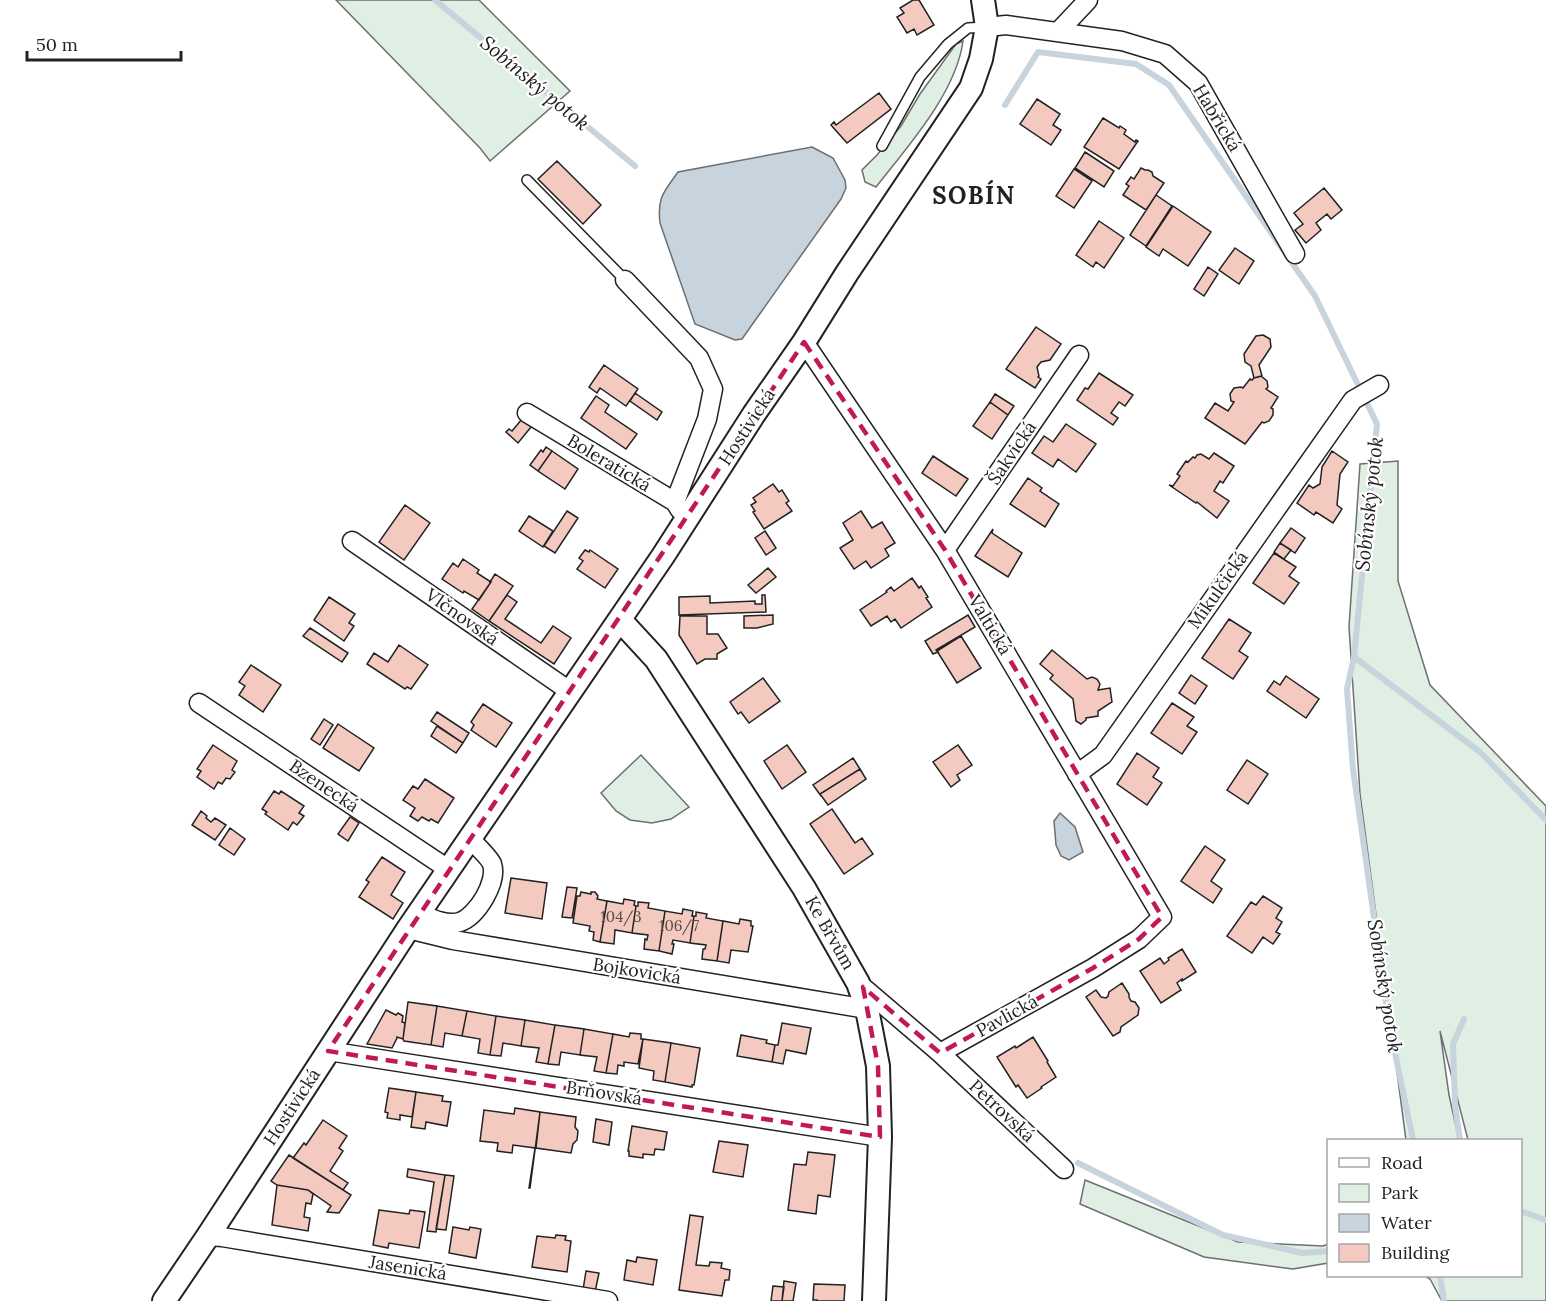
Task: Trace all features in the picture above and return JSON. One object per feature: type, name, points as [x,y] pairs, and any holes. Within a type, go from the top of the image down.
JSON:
[{"type":"street","name":"Hostivická","points":[[164,1301],[413,921],[620,620],[681,510],[754,414],[804,342],[847,273],[971,88],[981,59],[987,27],[983,0]]},
{"type":"street","points":[[1058,32],[1088,0]]},
{"type":"street","name":"Habřická","points":[[987,27],[1006,25],[1122,41],[1165,54],[1198,83],[1295,254]]},
{"type":"street","name":"Hostivická","points":[[626,280],[699,358],[713,389],[707,419],[681,510]]},
{"type":"street","name":"Valtická","points":[[804,342],[945,550],[1162,917]]},
{"type":"street","name":"Šakvická","points":[[945,550],[1079,355]]},
{"type":"street","name":"Mikulčická","points":[[1077,774],[1103,755],[1353,400],[1379,385]]},
{"type":"street","name":"Boleratická","points":[[527,413],[681,510]]},
{"type":"street","name":"Vlčnovská","points":[[352,541],[571,692]]},
{"type":"street","name":"Ke Břvům","points":[[620,620],[656,659],[804,888],[858,983],[867,1009],[878,1066],[880,1137],[874,1301]]},
{"type":"street","name":"Bzenecká","points":[[199,702],[448,869]]},
{"type":"street","points":[[413,921],[459,923],[473,915],[490,888],[493,875],[492,862],[470,839]]},
{"type":"street","name":"Pavlická","points":[[940,1053],[1093,968],[1139,939],[1162,917]]},
{"type":"street","name":"Bojkovická","points":[[413,921],[453,940],[867,1009]]},
{"type":"street","points":[[858,983],[940,1053]]},
{"type":"street","name":"Brňovská","points":[[328,1051],[880,1137]]},
{"type":"street","name":"Petrovská","points":[[940,1053],[1064,1169]]},
{"type":"street","name":"Jasenická","points":[[208,1236],[608,1301]]},
{"type":"lane","points":[[882,146],[920,77],[948,44],[968,28],[987,27]]},
{"type":"lane","points":[[527,180],[626,280]]},
{"type":"highlighted area","points":[[804,342],[945,550],[1162,917],[1139,939],[1093,968],[940,1053],[863,987],[878,1066],[880,1137],[328,1051]]},
{"type":"green space","points":[[336,0],[479,0],[570,91],[490,161]]},
{"type":"green space","points":[[963,41],[959,61],[951,80],[929,118],[876,187],[865,182],[862,170],[901,126],[920,94],[956,44]]},
{"type":"green space","points":[[1398,461],[1398,581],[1430,685],[1546,806],[1546,1301],[1442,1301],[1427,1277],[1522,1277],[1522,1139],[1468,1139],[1440,1031],[1449,1095],[1459,1139],[1406,1139],[1360,794],[1349,627],[1360,464]]},
{"type":"green space","points":[[641,755],[689,807],[671,819],[652,823],[630,820],[616,811],[601,793]]},
{"type":"green space","points":[[1085,1180],[1238,1242],[1327,1244],[1327,1263],[1293,1269],[1204,1257],[1080,1204]]},
{"type":"water","points":[[812,147],[833,158],[845,180],[846,188],[841,199],[742,339],[735,340],[695,324],[660,223],[661,201],[669,185],[678,172]]},
{"type":"water","points":[[1060,813],[1075,827],[1083,852],[1069,860],[1061,856],[1056,845],[1054,821]]},
{"type":"building","points":[[913,0],[919,0],[934,25],[917,35],[914,29],[907,33],[897,17],[904,13],[900,8]]},
{"type":"building","points":[[879,93],[891,109],[847,143],[831,125],[834,122],[836,125]]},
{"type":"building","points":[[1037,99],[1060,114],[1053,125],[1061,130],[1051,145],[1020,124]]},
{"type":"building","points":[[1103,118],[1119,128],[1120,126],[1126,130],[1124,134],[1135,142],[1138,141],[1119,169],[1084,147]]},
{"type":"building","points":[[1085,152],[1114,171],[1104,187],[1075,168]]},
{"type":"building","points":[[557,161],[601,205],[583,224],[538,179]]},
{"type":"building","points":[[1141,168],[1152,172],[1153,176],[1164,183],[1146,210],[1123,195],[1129,186],[1126,184],[1131,177],[1134,179]]},
{"type":"building","points":[[1074,169],[1092,181],[1074,208],[1056,196]]},
{"type":"building","points":[[1324,188],[1342,210],[1331,219],[1327,214],[1316,223],[1321,230],[1306,243],[1295,230],[1303,224],[1294,213]]},
{"type":"building","points":[[1156,195],[1172,206],[1146,246],[1130,235]]},
{"type":"building","points":[[1173,206],[1211,232],[1188,266],[1163,249],[1159,256],[1146,247]]},
{"type":"building","points":[[1099,221],[1124,238],[1104,268],[1096,262],[1093,267],[1076,255]]},
{"type":"building","points":[[1235,248],[1254,261],[1239,284],[1219,270]]},
{"type":"building","points":[[1208,267],[1218,274],[1204,296],[1194,289]]},
{"type":"building","points":[[1036,327],[1061,344],[1050,360],[1041,362],[1037,367],[1038,377],[1041,379],[1035,388],[1006,369]]},
{"type":"building","points":[[1263,335],[1270,339],[1271,347],[1259,365],[1262,376],[1254,378],[1251,366],[1245,362],[1244,354],[1256,336]]},
{"type":"building","points":[[604,365],[638,389],[626,406],[600,388],[597,393],[589,387]]},
{"type":"building","points":[[1099,373],[1133,395],[1125,406],[1119,402],[1111,413],[1118,418],[1113,425],[1077,400]]},
{"type":"building","points":[[1261,376],[1267,381],[1266,389],[1278,397],[1271,408],[1273,415],[1269,421],[1262,422],[1245,444],[1205,418],[1215,403],[1228,411],[1234,402],[1231,401],[1230,394],[1234,388],[1243,388],[1250,379]]},
{"type":"building","points":[[635,393],[662,412],[657,420],[630,401]]},
{"type":"building","points":[[995,394],[1014,406],[1008,415],[990,402]]},
{"type":"building","points":[[596,396],[609,405],[605,412],[637,434],[626,449],[581,418]]},
{"type":"building","points":[[990,402],[1008,415],[992,439],[973,426]]},
{"type":"building","points":[[522,419],[531,427],[518,443],[506,432],[509,429],[512,431]]},
{"type":"building","points":[[1066,424],[1096,444],[1076,472],[1058,459],[1053,467],[1032,453],[1044,436],[1053,442]]},
{"type":"building","points":[[546,447],[552,451],[538,471],[530,465]]},
{"type":"building","points":[[552,451],[578,469],[565,489],[538,471]]},
{"type":"building","points":[[1332,451],[1348,462],[1340,474],[1337,505],[1342,509],[1333,523],[1316,512],[1314,515],[1297,503],[1309,485],[1313,488],[1320,484],[1322,467]]},
{"type":"building","points":[[1214,453],[1234,466],[1223,483],[1220,481],[1214,491],[1229,501],[1217,518],[1197,502],[1169,485],[1173,486],[1180,476],[1177,474],[1186,461],[1201,454],[1209,459]]},
{"type":"building","points":[[933,456],[968,479],[956,496],[922,473]]},
{"type":"building","points":[[1028,478],[1042,488],[1040,491],[1059,504],[1045,527],[1010,504]]},
{"type":"building","points":[[773,484],[779,492],[782,490],[789,501],[786,503],[792,511],[764,529],[751,505],[756,502],[753,498]]},
{"type":"building","points":[[405,505],[430,523],[404,560],[379,542]]},
{"type":"building","points":[[567,511],[578,518],[555,553],[544,546]]},
{"type":"building","points":[[861,511],[872,528],[882,522],[895,543],[885,549],[889,556],[871,568],[866,561],[854,569],[840,548],[853,540],[843,523]]},
{"type":"building","points":[[529,516],[553,531],[543,547],[519,531]]},
{"type":"building","points":[[1291,528],[1305,538],[1295,553],[1280,543]]},
{"type":"building","points":[[993,529],[992,533],[1022,553],[1008,577],[975,556]]},
{"type":"building","points":[[765,531],[776,548],[766,555],[755,538]]},
{"type":"building","points":[[1280,543],[1291,550],[1284,559],[1274,552]]},
{"type":"building","points":[[585,550],[589,552],[590,550],[618,569],[605,588],[577,569],[583,561],[579,558]]},
{"type":"building","points":[[1274,553],[1296,567],[1289,576],[1299,583],[1284,604],[1253,583]]},
{"type":"building","points":[[463,559],[479,570],[477,573],[491,582],[479,600],[464,591],[463,593],[442,579],[453,563],[458,567]]},
{"type":"building","points":[[768,568],[776,577],[756,593],[748,585]]},
{"type":"building","points":[[495,574],[513,586],[489,621],[472,609]]},
{"type":"building","points":[[912,578],[919,588],[921,586],[932,607],[901,628],[895,619],[891,622],[887,616],[871,626],[860,610],[891,587],[894,591]]},
{"type":"building","points":[[507,595],[517,602],[505,619],[541,643],[553,626],[571,638],[554,664],[489,621]]},
{"type":"building","points":[[762,595],[765,595],[766,612],[679,615],[679,597],[710,596],[710,603],[755,601],[755,604],[762,604]]},
{"type":"building","points":[[329,597],[355,614],[349,623],[354,626],[344,641],[314,620]]},
{"type":"building","points":[[773,615],[773,624],[744,628],[744,616]]},
{"type":"building","points":[[968,615],[975,627],[933,654],[925,641]]},
{"type":"building","points":[[680,616],[707,616],[707,634],[718,634],[727,648],[717,654],[717,659],[705,659],[697,664],[679,635]]},
{"type":"building","points":[[1229,619],[1251,633],[1239,651],[1248,657],[1233,679],[1202,658]]},
{"type":"building","points":[[310,628],[348,653],[342,662],[303,636]]},
{"type":"building","points":[[961,636],[981,668],[957,683],[937,651]]},
{"type":"building","points":[[399,645],[428,665],[411,689],[407,687],[405,689],[367,664],[374,653],[388,662]]},
{"type":"building","points":[[1052,650],[1087,679],[1092,677],[1097,679],[1100,684],[1098,690],[1110,688],[1112,702],[1098,711],[1098,716],[1086,718],[1081,724],[1076,721],[1073,699],[1050,679],[1053,675],[1040,664]]},
{"type":"building","points":[[251,665],[281,685],[263,712],[239,695],[245,686],[239,682]]},
{"type":"building","points":[[1191,675],[1207,686],[1195,704],[1179,693]]},
{"type":"building","points":[[1286,676],[1319,699],[1306,718],[1267,691],[1274,681],[1280,685]]},
{"type":"building","points":[[763,678],[780,701],[749,723],[741,712],[738,714],[730,702]]},
{"type":"building","points":[[1172,703],[1194,717],[1187,726],[1197,732],[1182,754],[1151,733]]},
{"type":"building","points":[[483,704],[512,723],[496,747],[471,730],[474,725],[471,722]]},
{"type":"building","points":[[437,712],[469,733],[463,743],[431,721]]},
{"type":"building","points":[[324,719],[333,725],[320,745],[311,739]]},
{"type":"building","points":[[338,724],[374,748],[359,771],[323,748]]},
{"type":"building","points":[[437,726],[463,743],[456,753],[431,736]]},
{"type":"building","points":[[213,745],[237,761],[232,770],[235,772],[230,779],[226,778],[222,784],[218,782],[214,789],[197,777],[201,771],[197,769]]},
{"type":"building","points":[[787,745],[806,772],[782,789],[764,761]]},
{"type":"building","points":[[958,745],[972,765],[957,775],[960,780],[951,787],[933,762]]},
{"type":"building","points":[[1137,753],[1159,768],[1153,777],[1162,783],[1147,805],[1117,784]]},
{"type":"building","points":[[853,758],[860,769],[820,794],[821,796],[813,785]]},
{"type":"building","points":[[1247,760],[1268,774],[1248,804],[1227,790]]},
{"type":"building","points":[[860,769],[866,779],[828,805],[820,794]]},
{"type":"building","points":[[425,779],[454,798],[438,823],[422,817],[418,821],[410,816],[415,808],[403,800],[413,786],[418,789]]},
{"type":"building","points":[[274,791],[279,794],[281,791],[304,806],[299,813],[304,816],[297,825],[293,822],[288,830],[265,814],[267,812],[262,809]]},
{"type":"building","points":[[832,809],[855,843],[862,838],[873,854],[844,874],[810,824]]},
{"type":"building","points":[[201,811],[211,822],[215,818],[226,825],[215,840],[192,825]]},
{"type":"building","points":[[350,817],[359,823],[348,841],[338,834]]},
{"type":"building","points":[[230,828],[245,839],[234,855],[219,845]]},
{"type":"building","points":[[1205,846],[1225,860],[1211,881],[1222,889],[1213,903],[1181,881]]},
{"type":"building","points":[[382,857],[405,872],[391,895],[403,903],[393,919],[359,897],[369,882],[366,880]]},
{"type":"building","points":[[511,878],[547,883],[542,919],[505,913]]},
{"type":"building","points":[[567,887],[577,888],[572,918],[562,917]]},
{"type":"building","points":[[581,892],[591,894],[595,892],[597,899],[607,901],[600,942],[593,940],[594,932],[589,931],[590,926],[573,923],[577,896],[580,896]]},
{"type":"building","points":[[1263,896],[1282,908],[1276,918],[1282,922],[1276,932],[1280,934],[1273,944],[1263,937],[1252,953],[1227,936],[1251,902],[1256,905]]},
{"type":"building","points":[[624,899],[635,901],[632,933],[615,930],[614,944],[600,942],[607,901],[623,904]]},
{"type":"building","points":[[638,902],[649,903],[648,908],[665,911],[659,951],[644,949],[648,935],[632,933]]},
{"type":"building","points":[[683,909],[693,911],[690,943],[673,940],[672,954],[659,951],[665,911],[682,914]]},
{"type":"building","points":[[696,912],[707,914],[706,918],[723,921],[717,961],[702,959],[706,945],[690,943]]},
{"type":"building","points":[[740,919],[751,921],[751,926],[753,926],[748,952],[731,950],[729,963],[717,961],[723,921],[739,924]]},
{"type":"building","points":[[1182,949],[1196,972],[1177,983],[1181,990],[1161,1003],[1140,971],[1160,958],[1164,964],[1169,960],[1168,958]]},
{"type":"building","points":[[1122,983],[1131,1001],[1135,1002],[1139,1008],[1138,1015],[1113,1036],[1086,997],[1096,990],[1101,997],[1106,998],[1109,992]]},
{"type":"building","points":[[408,1002],[437,1006],[431,1045],[404,1041]]},
{"type":"building","points":[[437,1006],[467,1011],[462,1036],[445,1033],[443,1047],[431,1045]]},
{"type":"building","points":[[386,1010],[403,1016],[402,1022],[405,1023],[403,1039],[397,1037],[392,1048],[367,1044]]},
{"type":"building","points":[[467,1011],[496,1016],[490,1055],[478,1053],[480,1039],[462,1036]]},
{"type":"building","points":[[496,1016],[525,1020],[521,1046],[503,1043],[501,1056],[490,1055]]},
{"type":"building","points":[[525,1020],[555,1025],[548,1064],[536,1062],[539,1048],[521,1046]]},
{"type":"building","points":[[782,1023],[811,1028],[806,1054],[786,1050],[783,1064],[772,1062]]},
{"type":"building","points":[[555,1025],[584,1029],[580,1055],[561,1052],[559,1065],[548,1064]]},
{"type":"building","points":[[584,1029],[613,1034],[606,1073],[594,1071],[597,1057],[580,1055]]},
{"type":"building","points":[[630,1033],[641,1034],[641,1039],[643,1039],[638,1064],[624,1062],[624,1066],[618,1065],[617,1074],[606,1073],[613,1034],[629,1037]]},
{"type":"building","points":[[741,1035],[767,1040],[766,1043],[775,1045],[772,1062],[737,1056]]},
{"type":"building","points":[[1033,1037],[1056,1077],[1027,1098],[1018,1085],[1016,1087],[997,1057]]},
{"type":"building","points":[[643,1039],[671,1043],[665,1082],[653,1080],[654,1071],[639,1068]]},
{"type":"building","points":[[671,1043],[700,1048],[692,1087],[665,1082]]},
{"type":"building","points":[[389,1088],[416,1092],[412,1117],[400,1115],[400,1120],[387,1118],[388,1113],[385,1112]]},
{"type":"building","points":[[416,1092],[443,1096],[442,1101],[451,1102],[447,1126],[426,1122],[425,1129],[411,1127]]},
{"type":"building","points":[[515,1108],[540,1112],[530,1188],[535,1148],[513,1145],[512,1153],[497,1151],[498,1143],[480,1141],[484,1110],[514,1114]]},
{"type":"building","points":[[540,1112],[576,1117],[577,1140],[573,1144],[571,1153],[536,1148]]},
{"type":"building","points":[[596,1119],[612,1122],[609,1145],[593,1142]]},
{"type":"building","points":[[323,1120],[347,1136],[339,1148],[343,1151],[330,1171],[348,1183],[343,1190],[293,1158],[304,1143],[306,1145]]},
{"type":"building","points":[[632,1126],[667,1132],[664,1150],[655,1149],[654,1155],[643,1154],[643,1158],[629,1156]]},
{"type":"building","points":[[719,1141],[748,1145],[743,1177],[713,1172]]},
{"type":"building","points":[[808,1152],[835,1155],[830,1197],[818,1195],[816,1214],[788,1210],[794,1164],[806,1165]]},
{"type":"building","points":[[289,1155],[351,1195],[339,1213],[327,1212],[331,1206],[308,1190],[277,1185],[271,1181]]},
{"type":"building","points":[[408,1169],[445,1175],[436,1232],[427,1231],[434,1182],[407,1177]]},
{"type":"building","points":[[445,1175],[454,1176],[446,1230],[436,1229]]},
{"type":"building","points":[[277,1185],[308,1190],[313,1194],[311,1204],[306,1203],[304,1217],[310,1218],[308,1231],[272,1225]]},
{"type":"building","points":[[379,1210],[409,1214],[410,1210],[425,1212],[419,1248],[389,1243],[388,1248],[373,1245]]},
{"type":"building","points":[[690,1215],[703,1217],[696,1265],[709,1266],[710,1262],[722,1263],[721,1268],[730,1270],[729,1280],[725,1280],[722,1296],[679,1290]]},
{"type":"building","points":[[453,1227],[469,1230],[470,1227],[481,1229],[476,1258],[449,1253]]},
{"type":"building","points":[[556,1235],[566,1236],[565,1240],[571,1241],[567,1272],[532,1267],[537,1236],[555,1238]]},
{"type":"building","points":[[637,1257],[657,1260],[653,1285],[624,1280],[627,1260],[636,1262]]},
{"type":"building","points":[[586,1271],[599,1273],[595,1292],[583,1290]]},
{"type":"building","points":[[784,1281],[796,1283],[793,1301],[782,1301]]},
{"type":"building","points":[[814,1284],[845,1285],[844,1301],[813,1300]]},
{"type":"building","points":[[773,1286],[784,1287],[782,1301],[771,1301]]},
{"type":"waterway","name":"Sobínský potok","points":[[435,0],[635,166]]},
{"type":"waterway","name":"Sobínský potok","points":[[1005,105],[1038,52],[1136,64],[1169,85],[1315,296],[1377,424],[1354,657],[1347,689],[1353,769],[1389,1024],[1413,1139]]},
{"type":"waterway","points":[[1354,657],[1480,752],[1546,820]]},
{"type":"waterway","points":[[1460,1139],[1455,1105],[1453,1044],[1464,1019]]},
{"type":"waterway","points":[[1078,1163],[1223,1235],[1303,1253],[1327,1251]]},
{"type":"waterway","points":[[1522,1212],[1546,1220]]},
{"type":"waterway","name":"Sobínský potok","points":[[1440,1277],[1444,1301]]},
{"type":"district","name":"SOBÍN","points":[[974,196]]}]
